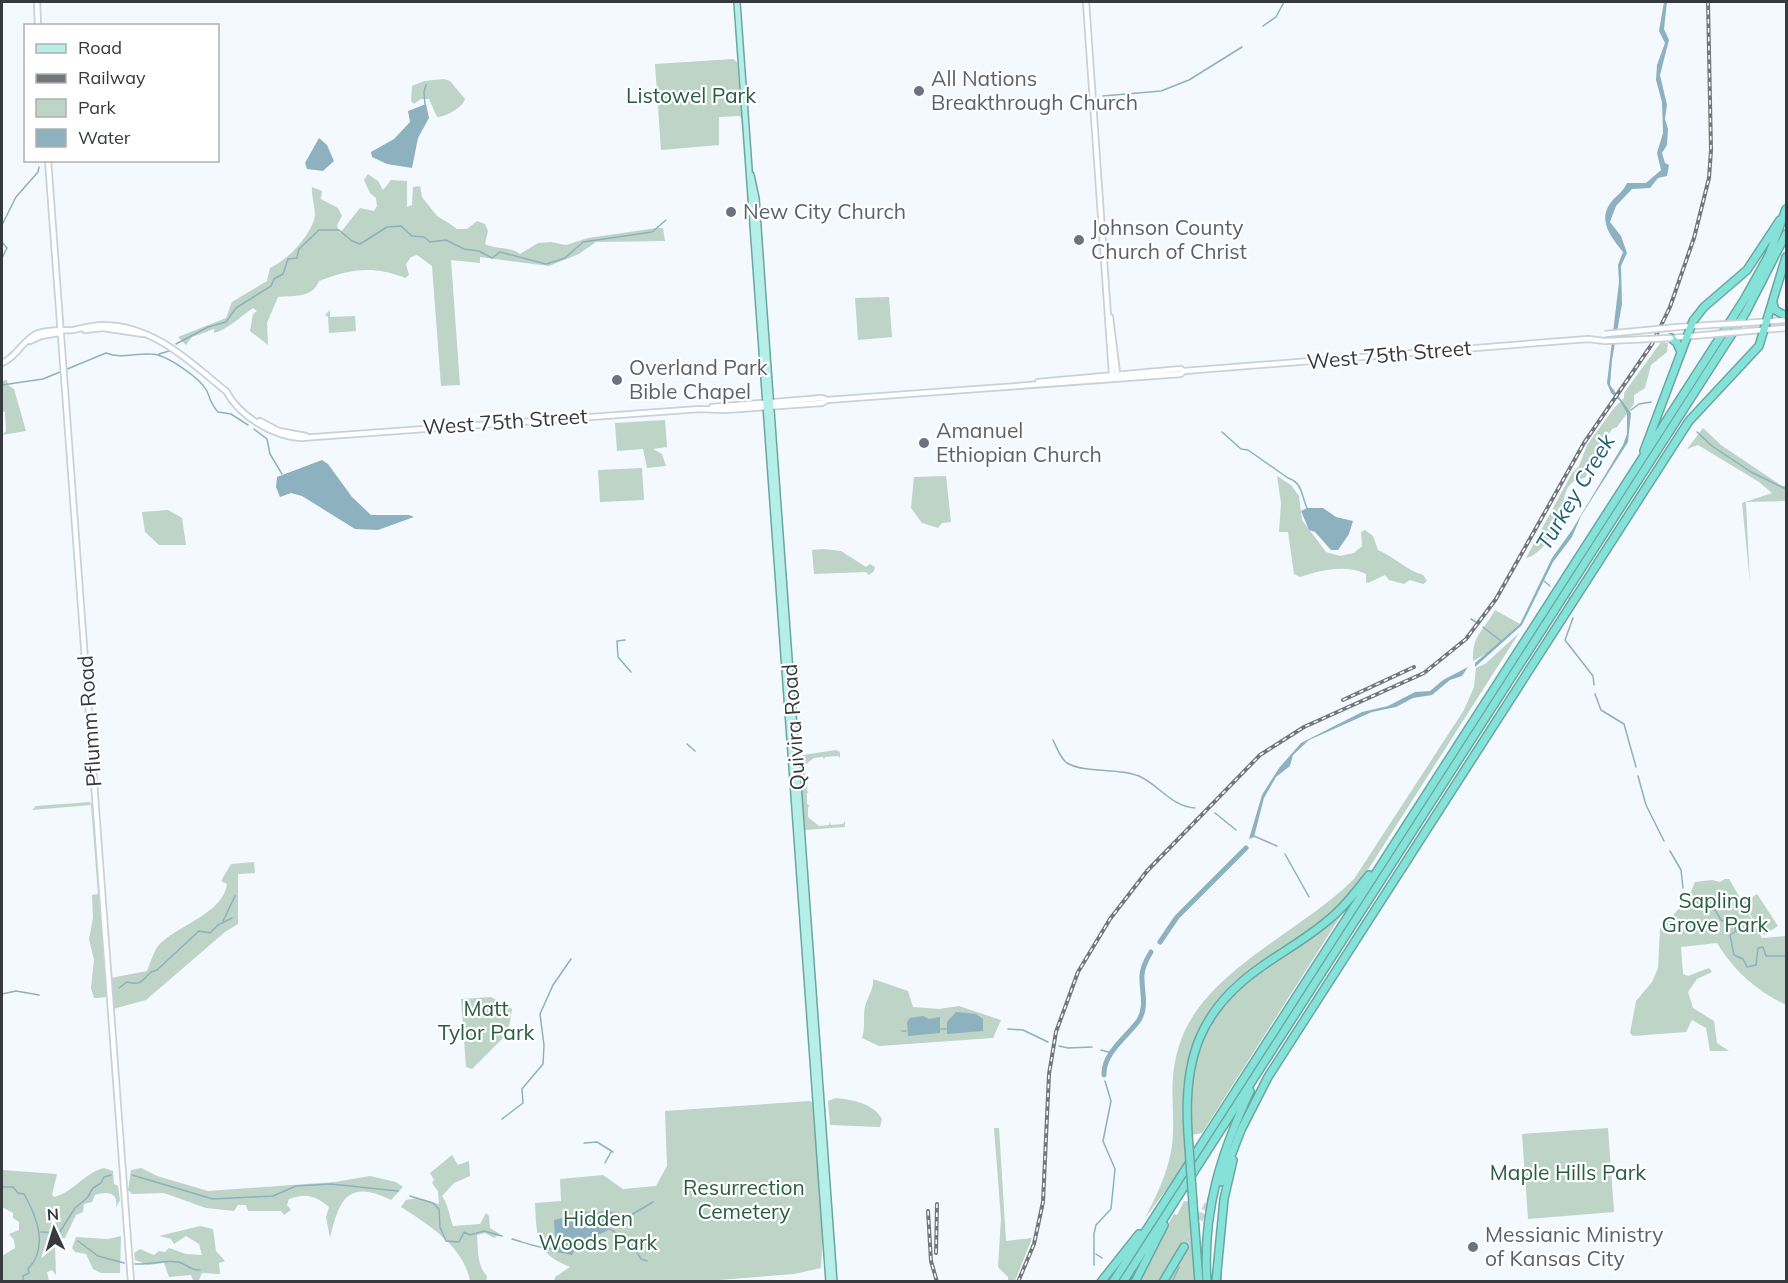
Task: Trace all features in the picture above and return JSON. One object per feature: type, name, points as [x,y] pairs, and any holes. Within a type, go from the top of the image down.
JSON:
[{"type":"highway","points":[[1641,460],[1691,326],[1701,310],[1751,265],[1786,209]]},
{"type":"highway","points":[[1113,1281],[1753,284],[1778,234],[1786,209]]},
{"type":"highway","points":[[1123,1281],[1746,312],[1786,234]]},
{"type":"highway","points":[[1221,1182],[1256,1099],[1386,891],[1689,421],[1759,346],[1766,330],[1786,257]]},
{"type":"highway","points":[[1773,303],[1775,310],[1786,318]]},
{"type":"highway","points":[[1671,338],[1681,352]]},
{"type":"highway","points":[[1199,1281],[1186,1093],[1190,1066],[1198,1039],[1212,1013],[1241,982],[1333,916],[1393,846]]},
{"type":"highway","points":[[1207,1281],[1206,1243],[1213,1188],[1226,1144],[1262,1065]]},
{"type":"highway","points":[[1216,1281],[1227,1184],[1237,1147],[1256,1099]]},
{"type":"highway","points":[[1135,1281],[1176,1199]]},
{"type":"highway","points":[[1101,1281],[1159,1209]]},
{"type":"highway","points":[[1163,1281],[1184,1247]]},
{"type":"main road","points":[[36,2],[38,24]]},
{"type":"main road","name":"Quivira Road","points":[[737,2],[765,354],[810,1002],[834,1281]]},
{"type":"main road","points":[[1086,2],[1115,374]]},
{"type":"main road","name":"Pflumm Road","points":[[48,162],[131,1281]]},
{"type":"main road","name":"West 75th Street","points":[[1593,339],[1605,334],[1786,318]]},
{"type":"main road","name":"West 75th Street","points":[[61,332],[103,328],[145,334],[188,358],[256,420],[278,434],[301,438],[768,405],[822,398],[827,400],[1035,383],[1118,379],[1184,371],[1593,339],[1605,341],[1671,338],[1786,328]]},
{"type":"main road","points":[[2,363],[41,336],[61,332]]},
{"type":"main road","name":"West 75th Street","points":[[1035,383],[1044,380],[1115,374],[1181,369],[1184,371]]},
{"type":"main road","name":"Quivira Road","points":[[768,405],[816,1028],[829,1281]]},
{"type":"main road","points":[[810,1002],[813,1025],[816,1028]]},
{"type":"green space","name":"Listowel Park","points":[[733,59],[737,62],[743,125],[740,116],[719,117],[719,145],[661,150],[655,64]]},
{"type":"green space","points":[[444,79],[450,81],[465,99],[454,111],[437,117],[429,99],[421,99],[414,104],[411,101],[412,86],[424,81]]},
{"type":"green space","points":[[368,174],[378,181],[383,190],[391,180],[407,181],[407,207],[412,205],[413,187],[420,186],[422,197],[437,216],[457,229],[467,229],[477,221],[485,224],[488,231],[485,244],[520,254],[538,243],[551,242],[566,245],[588,238],[657,228],[663,228],[665,241],[596,242],[579,254],[549,266],[480,257],[480,263],[451,260],[460,385],[441,386],[432,266],[417,255],[411,257],[406,264],[409,275],[405,278],[383,271],[351,271],[319,281],[312,291],[307,293],[278,297],[267,323],[268,345],[250,331],[253,314],[257,311],[253,308],[224,329],[214,333],[214,329],[192,337],[186,345],[178,337],[226,318],[232,302],[267,281],[270,268],[296,248],[311,227],[315,216],[312,187],[322,191],[321,199],[338,208],[342,216],[337,225],[340,233],[360,208],[374,211],[377,206],[376,198],[370,193],[364,180]]},
{"type":"green space","points":[[889,297],[892,337],[858,340],[855,298]]},
{"type":"green space","points":[[330,310],[330,317],[355,316],[356,331],[329,333],[328,317],[325,315]]},
{"type":"green space","points":[[1661,342],[1668,343],[1667,352],[1651,365],[1645,388],[1634,395],[1634,404],[1617,427],[1612,429],[1602,445],[1599,458],[1588,468],[1586,477],[1574,481],[1567,489],[1561,516],[1552,535],[1537,553],[1526,558],[1572,473],[1579,466],[1587,445],[1624,398],[1624,393]]},
{"type":"green space","points":[[7,380],[8,385],[14,389],[26,431],[2,435],[6,431],[5,412],[2,411],[2,381]]},
{"type":"green space","points":[[665,420],[667,447],[653,449],[662,454],[666,466],[647,468],[643,449],[617,451],[615,423]]},
{"type":"green space","points":[[1703,428],[1721,445],[1782,486],[1786,486],[1786,501],[1746,502],[1750,583],[1742,503],[1772,493],[1759,482],[1698,445],[1687,449]]},
{"type":"green space","points":[[642,468],[644,500],[600,502],[598,470]]},
{"type":"green space","points":[[946,476],[951,522],[942,523],[938,528],[922,523],[911,508],[914,477]]},
{"type":"green space","points":[[1277,476],[1291,485],[1299,496],[1302,520],[1326,552],[1340,556],[1354,553],[1362,546],[1361,532],[1365,530],[1373,536],[1378,550],[1423,575],[1427,581],[1423,584],[1410,580],[1404,584],[1389,580],[1385,575],[1368,583],[1366,574],[1350,569],[1324,570],[1300,577],[1294,574],[1288,532],[1279,532],[1281,503]]},
{"type":"green space","points":[[168,510],[182,518],[186,545],[159,545],[145,532],[142,512]]},
{"type":"green space","points":[[812,550],[841,551],[866,567],[870,564],[875,567],[874,571],[869,575],[866,572],[814,574]]},
{"type":"green space","points":[[1495,610],[1520,624],[1487,653],[1473,661],[1474,645]]},
{"type":"green space","points":[[1519,633],[1366,873],[1340,905],[1324,920],[1234,982],[1212,1008],[1190,1055],[1183,1088],[1187,1162],[1145,1218],[1168,1165],[1173,1133],[1173,1072],[1179,1046],[1191,1020],[1208,996],[1230,975],[1332,899],[1354,879],[1464,710],[1474,687],[1476,668],[1485,664]]},
{"type":"green space","points":[[836,750],[840,752],[840,758],[838,756],[824,759],[823,757],[814,758],[805,765],[805,777],[808,777],[807,791],[809,792],[807,793],[807,804],[810,806],[808,817],[819,826],[829,825],[830,822],[831,825],[843,824],[845,821],[845,827],[805,830],[799,759],[803,755]]},
{"type":"green space","points":[[90,802],[94,808],[108,993],[106,997],[97,998],[94,998],[91,988],[94,960],[89,939],[93,918],[92,895],[98,894],[91,805],[32,810],[36,806]]},
{"type":"green space","points":[[254,862],[255,873],[238,874],[238,924],[225,932],[146,1000],[113,1009],[111,978],[147,971],[159,945],[218,903],[227,884],[221,881],[231,864]]},
{"type":"green space","name":"Sapling Grove Park","points":[[1729,879],[1743,903],[1757,894],[1778,926],[1764,935],[1745,907],[1762,938],[1786,936],[1786,1005],[1747,979],[1731,963],[1717,943],[1681,947],[1683,974],[1688,976],[1709,968],[1712,972],[1697,979],[1688,992],[1693,1008],[1714,1021],[1717,1043],[1729,1051],[1710,1051],[1706,1028],[1692,1020],[1686,1032],[1633,1036],[1630,1033],[1636,1001],[1652,982],[1658,968],[1660,929],[1688,899],[1695,882],[1712,880],[1720,882]]},
{"type":"green space","points":[[1347,906],[1202,1133],[1192,1135],[1192,1091],[1198,1054],[1212,1024],[1231,998],[1255,974]]},
{"type":"green space","points":[[873,979],[908,991],[913,1007],[939,1009],[959,1006],[1001,1020],[993,1038],[879,1046],[862,1038],[865,1007]]},
{"type":"green space","name":"Matt Tylor Park","points":[[491,997],[512,1009],[508,1033],[472,1069],[466,1067],[461,999]]},
{"type":"green space","points":[[836,1098],[856,1101],[873,1109],[882,1119],[880,1127],[830,1125],[828,1101]]},
{"type":"green space","name":"Resurrection Cemetery","points":[[810,1101],[814,1103],[823,1230],[821,1268],[794,1274],[706,1281],[554,1281],[555,1277],[570,1267],[550,1256],[540,1243],[536,1226],[535,1203],[561,1201],[560,1179],[603,1175],[623,1189],[656,1186],[667,1166],[665,1111]]},
{"type":"green space","points":[[994,1128],[999,1128],[1006,1241],[1032,1238],[1015,1281],[1008,1281],[1008,1277],[998,1267],[1001,1219]]},
{"type":"green space","name":"Maple Hills Park","points":[[1608,1128],[1614,1212],[1528,1219],[1522,1134]]},
{"type":"green space","points":[[452,1155],[458,1165],[469,1161],[470,1176],[454,1183],[442,1196],[453,1226],[480,1224],[486,1213],[489,1216],[490,1228],[500,1234],[494,1238],[485,1233],[477,1235],[479,1257],[481,1267],[487,1276],[486,1281],[470,1281],[461,1258],[453,1247],[434,1229],[401,1207],[406,1200],[417,1198],[439,1204],[438,1191],[432,1183],[434,1180],[430,1173]]},
{"type":"green space","points":[[104,1168],[113,1171],[114,1184],[118,1186],[120,1200],[116,1208],[116,1199],[108,1193],[95,1195],[92,1202],[84,1204],[83,1212],[76,1215],[65,1238],[58,1238],[55,1247],[56,1275],[52,1270],[47,1272],[49,1281],[3,1281],[2,1256],[15,1248],[14,1240],[9,1234],[19,1230],[19,1222],[13,1218],[13,1213],[2,1207],[2,1170],[57,1174],[52,1195],[54,1197]]},
{"type":"green space","points":[[141,1168],[157,1176],[208,1191],[335,1182],[370,1176],[396,1182],[403,1187],[391,1200],[364,1191],[347,1197],[337,1213],[330,1238],[326,1217],[329,1207],[314,1198],[301,1196],[289,1199],[287,1205],[291,1210],[284,1215],[281,1211],[248,1211],[246,1205],[238,1205],[234,1211],[206,1208],[164,1193],[132,1194],[128,1190],[131,1170]]},
{"type":"green space","points":[[1184,1201],[1190,1202],[1195,1281],[1139,1282],[1171,1219],[1174,1214],[1177,1215]]},
{"type":"green space","points":[[200,1226],[213,1229],[216,1251],[225,1261],[219,1263],[220,1274],[202,1273],[199,1280],[193,1280],[191,1275],[169,1277],[164,1263],[148,1265],[135,1260],[134,1253],[140,1249],[154,1255],[159,1251],[165,1252],[169,1248],[186,1254],[202,1255],[199,1244],[186,1236],[174,1244],[171,1239],[159,1236]]},
{"type":"green space","points":[[121,1236],[120,1273],[101,1273],[93,1269],[86,1254],[75,1252],[72,1248],[76,1237],[108,1239]]},
{"type":"water","points":[[1664,2],[1667,2],[1664,29],[1669,40],[1660,75],[1667,105],[1665,119],[1668,129],[1667,145],[1662,153],[1665,163],[1669,165],[1667,176],[1658,178],[1650,188],[1632,189],[1616,206],[1610,222],[1621,236],[1627,253],[1621,266],[1622,304],[1610,385],[1631,413],[1628,442],[1581,516],[1572,537],[1553,562],[1522,625],[1475,667],[1475,663],[1520,624],[1552,558],[1572,530],[1623,445],[1627,434],[1627,413],[1620,401],[1611,393],[1607,383],[1619,282],[1618,265],[1623,252],[1607,228],[1605,215],[1607,208],[1627,183],[1646,183],[1661,170],[1657,153],[1663,133],[1662,102],[1656,80],[1657,65],[1665,43],[1659,31]]},
{"type":"water","points":[[426,104],[429,118],[418,138],[412,168],[387,164],[372,157],[371,152],[394,139],[410,122],[408,111]]},
{"type":"water","points":[[319,138],[327,145],[334,161],[323,171],[307,169],[305,163]]},
{"type":"water","points":[[322,460],[328,464],[352,497],[371,515],[414,517],[378,530],[355,529],[302,496],[291,493],[280,497],[276,487],[277,477]]},
{"type":"water","points":[[1307,508],[1323,508],[1336,517],[1353,521],[1349,534],[1338,550],[1331,550],[1315,532],[1309,530],[1301,511]]},
{"type":"water","points":[[1468,667],[1462,676],[1450,680],[1432,695],[1413,698],[1396,707],[1372,712],[1309,740],[1293,755],[1290,766],[1276,777],[1264,798],[1254,837],[1249,839],[1262,795],[1279,768],[1301,743],[1362,712],[1388,706],[1415,692],[1430,691],[1443,680]]},
{"type":"water","points":[[956,1012],[976,1014],[983,1019],[983,1031],[947,1034],[947,1022]]},
{"type":"water","points":[[923,1016],[929,1019],[940,1017],[940,1033],[908,1036],[907,1022],[910,1018]]},
{"type":"water","points":[[580,1210],[594,1214],[606,1210],[626,1216],[616,1217],[607,1231],[579,1242],[572,1255],[556,1252],[554,1220],[574,1215]]},
{"type":"waterway","points":[[1263,26],[1276,17],[1284,2]]},
{"type":"waterway","points":[[1103,96],[1161,91],[1189,80],[1242,47]]},
{"type":"waterway","points":[[425,104],[426,85]]},
{"type":"waterway","points":[[2,225],[16,197],[38,172],[39,167]]},
{"type":"waterway","points":[[176,344],[208,327],[226,322],[236,308],[271,286],[274,279],[283,274],[288,259],[297,258],[299,249],[319,230],[339,230],[352,241],[360,244],[387,227],[401,226],[412,236],[424,237],[430,242],[446,240],[464,249],[479,251],[492,258],[500,252],[546,264],[565,258],[583,242],[652,232],[666,220]]},
{"type":"waterway","points":[[2,242],[7,248],[2,258]]},
{"type":"waterway","points":[[159,354],[169,351]]},
{"type":"waterway","points":[[2,385],[43,379],[106,353],[123,356],[151,354],[173,362],[190,374],[207,391],[218,412],[231,414],[248,425]]},
{"type":"waterway","points":[[1631,410],[1639,404],[1651,402]]},
{"type":"waterway","points":[[254,429],[267,439],[270,454],[282,474]]},
{"type":"waterway","points":[[1222,432],[1241,449],[1248,450],[1293,480],[1301,490],[1307,508]]},
{"type":"waterway","points":[[1697,432],[1712,446],[1751,472],[1786,489]]},
{"type":"waterway","points":[[1544,581],[1550,586]]},
{"type":"waterway","points":[[1573,618],[1565,640],[1593,676],[1594,685]]},
{"type":"waterway","points":[[1471,619],[1476,622]]},
{"type":"waterway","points":[[1483,627],[1501,641]]},
{"type":"waterway","points":[[625,640],[617,641],[618,657],[631,672]]},
{"type":"waterway","points":[[1595,694],[1601,710],[1624,724],[1636,767]]},
{"type":"waterway","points":[[1053,740],[1067,763],[1083,768],[1131,773],[1146,780],[1179,804],[1195,808]]},
{"type":"waterway","points":[[687,744],[695,751]]},
{"type":"waterway","points":[[1638,776],[1646,805],[1664,841]]},
{"type":"waterway","points":[[1215,813],[1236,830]]},
{"type":"waterway","points":[[1254,836],[1277,846]]},
{"type":"waterway","name":"Turkey Creek","points":[[1160,942],[1177,917],[1246,848]]},
{"type":"waterway","points":[[1670,851],[1681,870],[1683,888]]},
{"type":"waterway","points":[[1285,854],[1309,897]]},
{"type":"waterway","points":[[223,921],[235,896]]},
{"type":"waterway","points":[[1694,899],[1702,907],[1715,910],[1721,920],[1735,926],[1736,931],[1730,935],[1734,955],[1743,959],[1747,967],[1756,965],[1758,948],[1763,947],[1766,956],[1786,956]]},
{"type":"waterway","points":[[119,988],[127,982],[141,982],[199,931],[210,933],[218,925],[232,918]]},
{"type":"waterway","name":"Turkey Creek","points":[[1104,1075],[1111,1052],[1141,1015],[1142,972],[1151,952]]},
{"type":"waterway","points":[[502,1119],[523,1103],[522,1089],[543,1064],[544,1045],[540,1014],[553,985],[571,959]]},
{"type":"waterway","points":[[2,994],[16,991],[39,995]]},
{"type":"waterway","points":[[941,1029],[947,1029]]},
{"type":"waterway","points":[[1008,1029],[1023,1030],[1048,1042]]},
{"type":"waterway","points":[[1059,1046],[1092,1047]]},
{"type":"waterway","points":[[1101,1050],[1112,1053]]},
{"type":"waterway","name":"Turkey Creek","points":[[1094,1265],[1094,1234],[1096,1225],[1111,1209],[1115,1169],[1103,1141],[1111,1101],[1105,1081]]},
{"type":"waterway","points":[[584,1143],[597,1142],[613,1152]]},
{"type":"waterway","points":[[605,1163],[611,1152]]},
{"type":"waterway","points":[[41,1232],[59,1233],[75,1208],[87,1198],[104,1177],[111,1175]]},
{"type":"waterway","points":[[132,1175],[213,1199],[273,1196],[296,1186],[331,1184],[398,1191]]},
{"type":"waterway","points":[[2,1187],[13,1187],[18,1193],[24,1194],[37,1222],[38,1251],[28,1269],[29,1273],[23,1276],[23,1282]]},
{"type":"waterway","points":[[410,1196],[433,1203],[439,1209],[440,1227],[446,1241],[459,1242],[464,1232],[470,1235],[484,1231],[502,1236]]},
{"type":"waterway","points":[[625,1216],[653,1202]]},
{"type":"waterway","points":[[609,1229],[633,1246],[641,1259],[647,1261]]},
{"type":"waterway","points":[[512,1239],[538,1247],[555,1249]]},
{"type":"waterway","points":[[78,1241],[98,1256],[124,1263]]},
{"type":"waterway","points":[[1096,1254],[1102,1258]]},
{"type":"waterway","points":[[135,1264],[178,1262],[200,1270]]},
{"type":"waterway","points":[[1172,1282],[1179,1267]]},
{"type":"waterway","points":[[1221,1268],[1221,1282]]},
{"type":"tunnel","points":[[1184,1247],[1212,1197]]},
{"type":"railway","points":[[1018,1282],[1034,1244],[1043,1202],[1049,1074],[1056,1032],[1078,972],[1110,919],[1147,871],[1260,755],[1304,727],[1424,673],[1466,639],[1496,599],[1584,443],[1652,344],[1670,307],[1694,238],[1709,178],[1711,150],[1708,2]]},
{"type":"railway","points":[[1343,700],[1414,667]]},
{"type":"railway","points":[[936,1253],[937,1204]]},
{"type":"railway","points":[[928,1211],[931,1261],[937,1282]]},
{"type":"place","name":"All Nations Breakthrough Church","points":[[919,91]]},
{"type":"place","name":"New City Church","points":[[731,212]]},
{"type":"place","name":"Johnson County Church of Christ","points":[[1079,240]]},
{"type":"place","name":"Overland Park Bible Chapel","points":[[617,380]]},
{"type":"place","name":"Amanuel Ethiopian Church","points":[[924,443]]},
{"type":"place","name":"Messianic Ministry of Kansas City","points":[[1473,1247]]},
{"type":"park label","name":"Hidden Woods Park","points":[[598,1231]]}]
